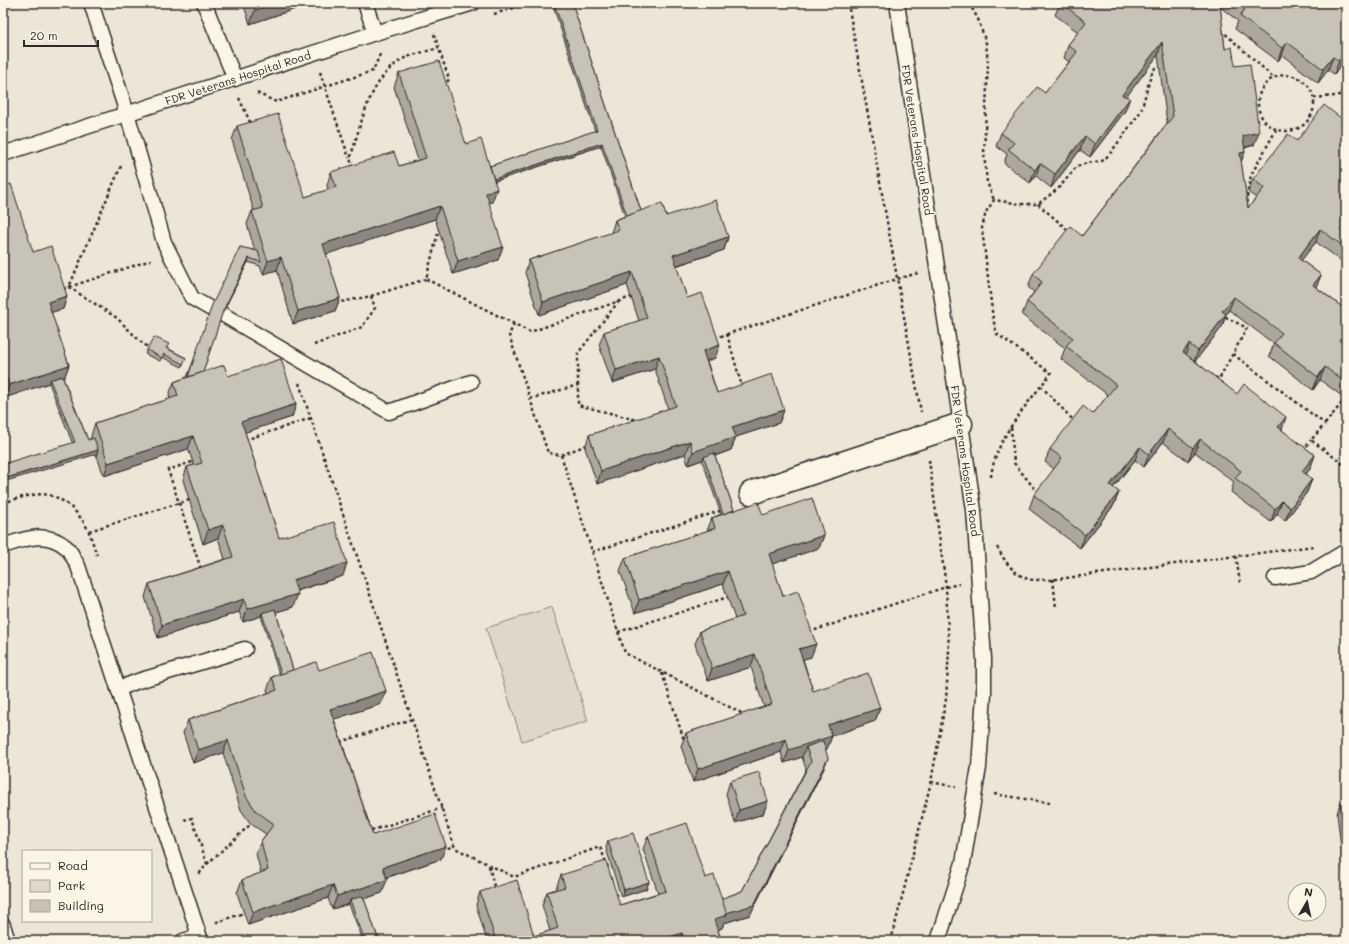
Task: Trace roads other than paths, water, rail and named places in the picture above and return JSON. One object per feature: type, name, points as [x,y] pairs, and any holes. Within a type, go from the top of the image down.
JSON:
[{"type":"street","points":[[751,493],[961,424]]},
{"type":"lane","points":[[91,3],[127,113],[164,242],[192,298],[389,412],[471,382]]},
{"type":"lane","points":[[204,3],[234,79]]},
{"type":"lane","points":[[365,3],[375,33]]},
{"type":"lane","name":"FDR Veterans Hospital Road","points":[[3,154],[375,33],[473,3]]},
{"type":"lane","name":"FDR Veterans Hospital Road","points":[[897,3],[974,510],[984,659],[984,694],[979,766],[963,863],[938,941]]},
{"type":"lane","points":[[3,546],[31,537],[50,538],[67,548],[78,566],[200,939],[183,941]]},
{"type":"lane","points":[[1275,578],[1311,572],[1346,551]]},
{"type":"lane","points":[[118,689],[138,681],[245,649]]},
{"type":"lane","points":[[3,925],[8,941]]}]
